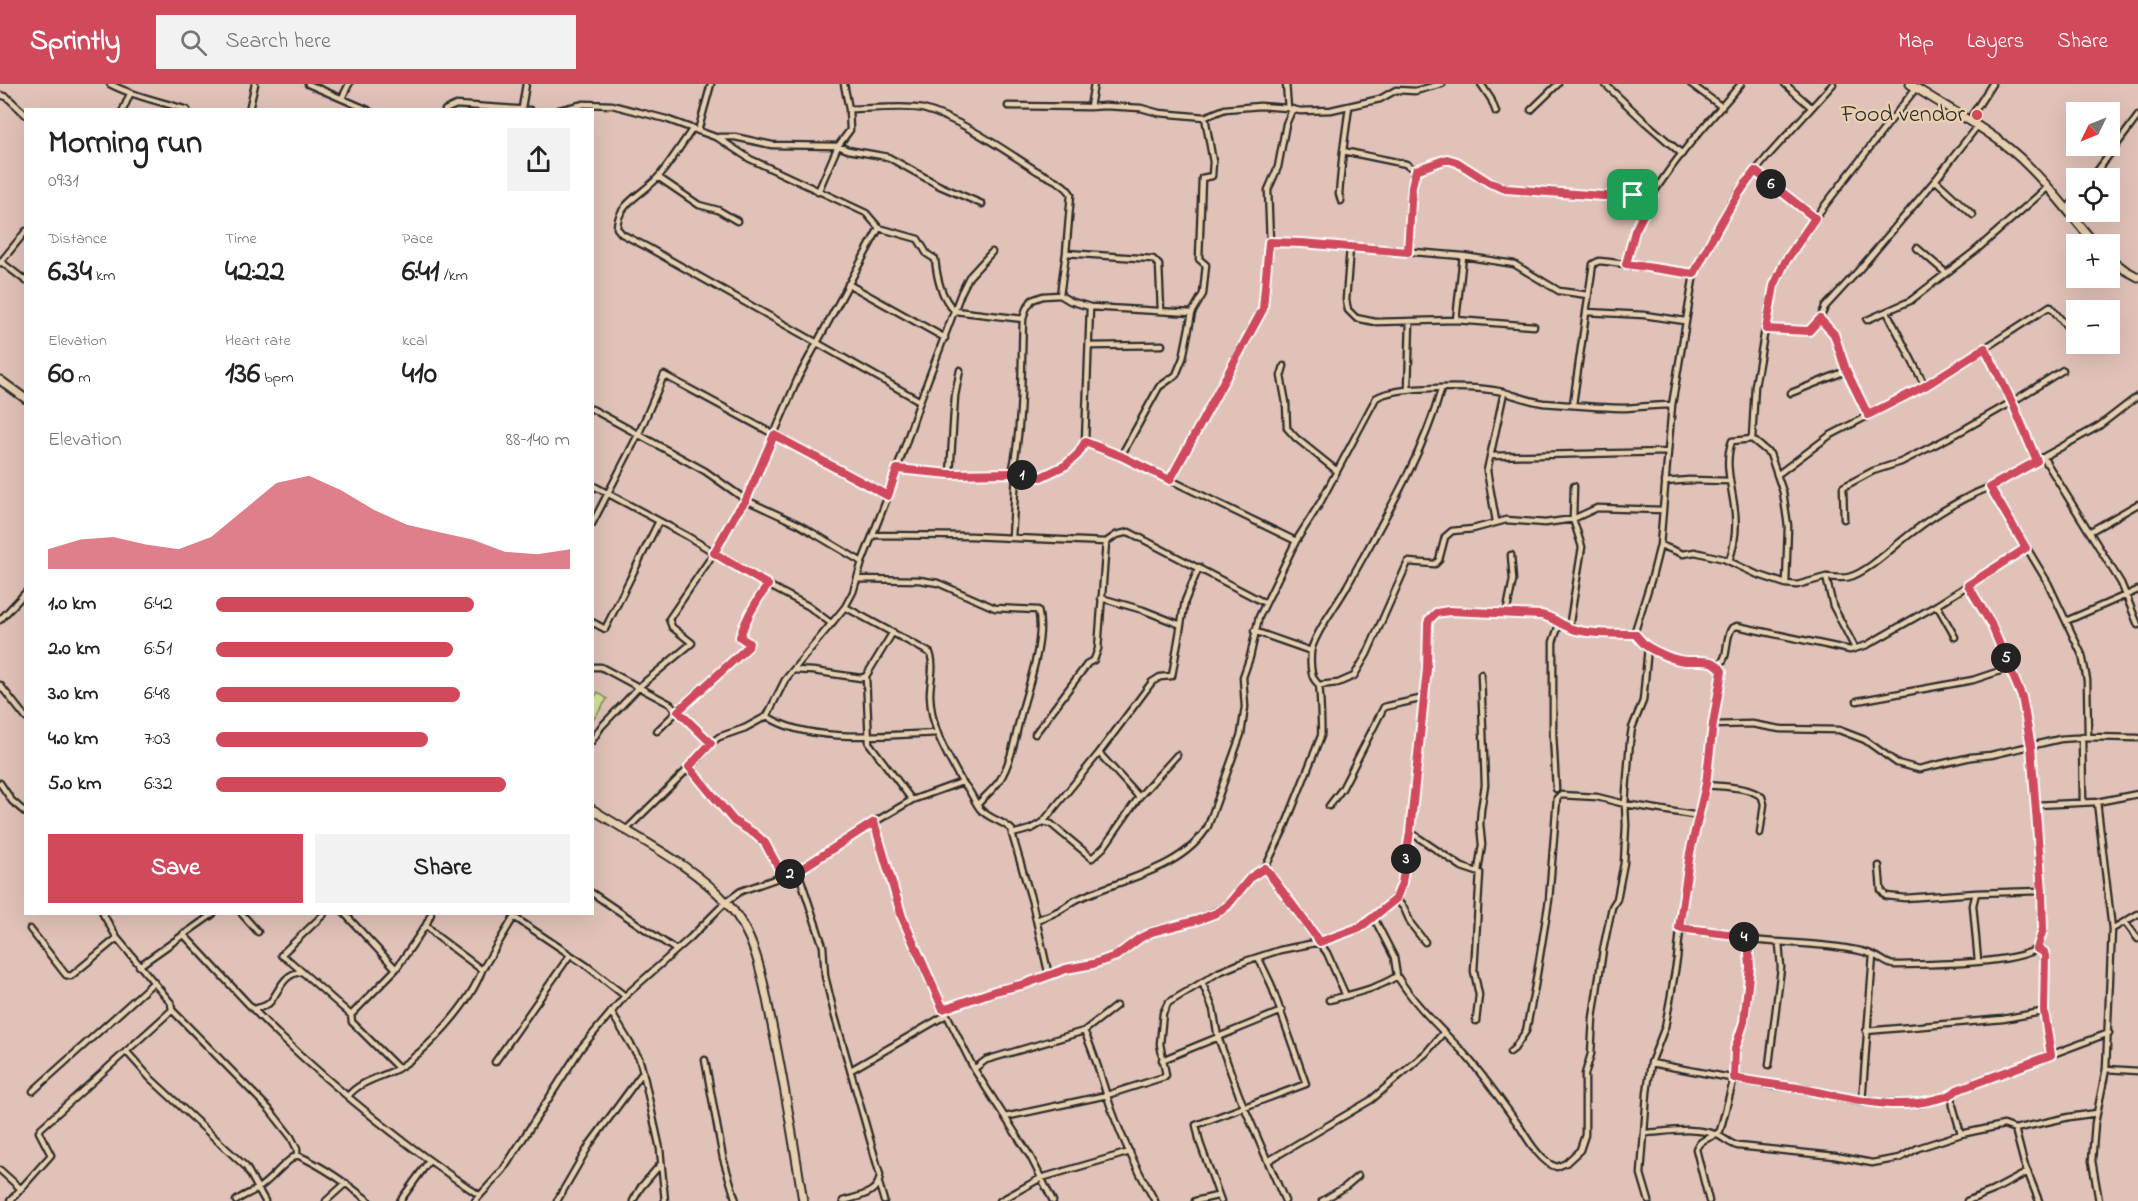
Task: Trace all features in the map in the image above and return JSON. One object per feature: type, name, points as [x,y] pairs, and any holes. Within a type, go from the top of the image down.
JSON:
[{"type":"street","points":[[110,84],[130,94],[182,108]]},
{"type":"street","points":[[249,108],[255,84]]},
{"type":"street","points":[[308,84],[364,108]]},
{"type":"street","points":[[342,98],[349,84]]},
{"type":"street","points":[[449,108],[456,105],[522,108],[526,84]]},
{"type":"street","points":[[711,84],[696,130],[658,177],[619,213],[616,218],[616,228],[622,234],[817,341],[920,401]]},
{"type":"street","points":[[818,192],[838,146],[850,130],[844,84]]},
{"type":"street","points":[[1090,107],[1094,84]]},
{"type":"street","points":[[1170,480],[1263,309],[1269,242],[1268,190],[1278,167],[1290,109],[1286,84]]},
{"type":"street","points":[[1391,84],[1396,90]]},
{"type":"street","points":[[1008,106],[1090,107],[1101,105],[1204,117],[1225,109],[1260,106],[1300,111],[1349,107],[1380,99],[1396,90],[1415,91],[1442,84]]},
{"type":"street","points":[[1481,84],[1496,112]]},
{"type":"street","points":[[1531,110],[1558,84]]},
{"type":"street","points":[[1605,84],[1644,122],[1682,154]]},
{"type":"street","points":[[1691,84],[1722,107]]},
{"type":"street","points":[[1626,264],[1635,231],[1653,195],[1682,154],[1741,84]]},
{"type":"street","points":[[1785,84],[1811,107]]},
{"type":"street","points":[[1635,634],[1660,545],[1672,405],[1694,274],[1738,192],[1833,84]]},
{"type":"street","points":[[1969,120],[1992,84]]},
{"type":"street","points":[[1752,438],[1755,386],[1774,286],[1785,262],[1815,218],[1913,86],[1978,125],[2024,160],[2066,208]]},
{"type":"street","points":[[0,94],[7,97],[24,113]]},
{"type":"street","points":[[124,108],[130,94]]},
{"type":"street","points":[[567,108],[584,104],[612,105],[642,112],[718,138],[750,159],[866,213],[879,228],[918,239],[927,254],[935,259],[938,281],[948,305],[955,311],[1023,319]]},
{"type":"street","points":[[1341,201],[1339,194],[1349,107]]},
{"type":"street","points":[[849,109],[921,108],[936,113],[984,137],[1067,187],[1071,194],[1060,295]]},
{"type":"street","points":[[2099,168],[2138,116]]},
{"type":"street","points":[[1121,456],[1159,387],[1176,375],[1183,357],[1192,313],[1203,294],[1206,265],[1199,259],[1202,178],[1212,176],[1214,162],[1204,117]]},
{"type":"street","points":[[1766,329],[1809,331],[1820,319],[1825,308],[1935,180],[1978,125]]},
{"type":"street","points":[[718,138],[735,137],[772,145],[838,146],[888,157],[940,186],[982,204]]},
{"type":"street","points":[[1343,151],[1406,164],[1416,170]]},
{"type":"street","points":[[1416,170],[1447,159],[1457,162],[1490,183],[1506,189],[1603,196],[1653,195]]},
{"type":"street","points":[[1408,252],[1412,186],[1416,170]]},
{"type":"street","points":[[1755,171],[1815,218]]},
{"type":"street","points":[[658,177],[699,205],[718,210],[737,221]]},
{"type":"street","points":[[1935,180],[1972,215]]},
{"type":"street","points":[[1867,320],[1910,301],[1975,251],[2047,188]]},
{"type":"street","points":[[2077,222],[2087,234]]},
{"type":"street","points":[[594,738],[601,727],[640,686],[692,643],[672,627],[669,619],[714,553],[746,500],[798,378],[879,228]]},
{"type":"street","points":[[24,233],[0,262],[24,280]]},
{"type":"street","points":[[1269,242],[1463,256],[1514,264],[1559,291],[1588,295]]},
{"type":"street","points":[[1350,247],[1346,300],[1348,310],[1356,318],[1375,322],[1456,320],[1534,326]]},
{"type":"street","points":[[1917,248],[1946,273]]},
{"type":"street","points":[[625,831],[711,743],[719,737],[745,728],[767,716],[792,670],[845,608],[858,579],[862,562],[888,496],[920,401],[969,277],[992,252]]},
{"type":"street","points":[[1066,253],[1153,259],[1159,265],[1161,310]]},
{"type":"street","points":[[1456,320],[1463,256]]},
{"type":"street","points":[[1573,404],[1593,264],[1599,261],[1694,274]]},
{"type":"street","points":[[2120,265],[2138,277]]},
{"type":"street","points":[[848,284],[945,338]]},
{"type":"street","points":[[1012,537],[1023,319],[1032,300],[1043,296],[1060,295],[1089,307],[1192,313]]},
{"type":"street","points":[[1777,475],[1829,436],[1925,386],[2050,306],[2066,326]]},
{"type":"street","points":[[897,469],[950,474],[1014,473],[1041,477],[1066,465],[1078,454],[1085,442],[1089,307]]},
{"type":"street","points":[[1586,312],[1644,315],[1685,321]]},
{"type":"street","points":[[1887,312],[1925,386]]},
{"type":"street","points":[[1820,319],[1834,334],[1846,370],[1868,415]]},
{"type":"street","points":[[1408,390],[1410,321]]},
{"type":"street","points":[[1089,346],[1162,345]]},
{"type":"street","points":[[1985,348],[2012,402],[2037,461]]},
{"type":"street","points":[[1284,366],[1281,376],[1286,403],[1287,428],[1337,471]]},
{"type":"street","points":[[950,474],[955,396],[960,370]]},
{"type":"street","points":[[1791,393],[1846,370]]},
{"type":"street","points":[[1844,519],[1843,487],[1874,471],[1900,462],[2012,402],[2063,370]]},
{"type":"street","points":[[594,520],[639,433],[664,375],[888,496]]},
{"type":"street","points":[[0,380],[24,398]]},
{"type":"street","points":[[1037,920],[1076,900],[1128,881],[1175,858],[1189,851],[1200,839],[1208,826],[1241,734],[1245,707],[1243,677],[1250,657],[1254,631],[1265,603],[1296,541],[1376,398],[1382,394],[1408,390],[1473,388],[1504,392],[1542,403],[1625,408],[1672,405]]},
{"type":"street","points":[[851,1070],[944,1012],[995,991],[1116,956],[1152,932],[1216,913],[1227,906],[1251,877],[1265,868],[1284,829],[1321,736],[1319,685],[1312,677],[1311,651],[1319,629],[1339,600],[1402,485],[1429,425],[1441,390]]},
{"type":"street","points":[[1496,521],[1487,471],[1504,392]]},
{"type":"street","points":[[1660,545],[1683,554],[1695,552],[1729,561],[1756,574],[1786,584],[1797,585],[1826,577],[1850,577],[1874,562],[1913,531],[1975,493],[1990,487],[2099,426],[2138,396]]},
{"type":"street","points":[[594,410],[705,471],[746,500],[798,524],[862,562]]},
{"type":"street","points":[[1752,438],[1770,454],[1783,492],[1788,526],[1786,584]]},
{"type":"street","points":[[1729,561],[1734,548],[1735,508],[1729,481],[1728,452],[1732,441],[1752,438]]},
{"type":"street","points":[[1085,442],[1121,456],[1296,541]]},
{"type":"street","points":[[1490,456],[1668,452]]},
{"type":"street","points":[[2043,457],[2091,531],[2104,558],[2121,583],[2138,626]]},
{"type":"street","points":[[1665,482],[1729,481]]},
{"type":"street","points":[[594,485],[808,606],[832,624]]},
{"type":"street","points":[[1569,628],[1582,548],[1573,519],[1574,486]]},
{"type":"street","points":[[1990,487],[2048,583],[2082,655],[2087,680],[2083,802]]},
{"type":"street","points":[[2091,531],[2138,504]]},
{"type":"street","points":[[1319,685],[1338,683],[1354,676],[1367,654],[1408,562],[1435,564],[1439,560],[1446,537],[1452,531],[1473,529],[1496,521],[1545,523],[1573,519],[1597,508],[1663,510]]},
{"type":"street","points":[[594,623],[605,629],[659,521]]},
{"type":"street","points":[[873,535],[1012,537],[1106,542],[1128,531],[1265,603]]},
{"type":"street","points":[[1035,735],[1088,663],[1094,660],[1098,650],[1106,542]]},
{"type":"street","points":[[1719,665],[1725,658],[1727,635],[1732,628],[1737,626],[1850,650],[1868,645],[1937,605],[2026,548]]},
{"type":"street","points":[[1506,614],[1513,580],[1511,555]]},
{"type":"street","points":[[1012,834],[1032,829],[1043,822],[1152,682],[1160,677],[1172,676],[1185,602],[1199,567]]},
{"type":"street","points":[[1826,577],[1833,606],[1855,648]]},
{"type":"street","points":[[858,579],[919,580],[938,583],[995,608],[1038,610],[1040,617],[1038,650],[1009,762],[999,782],[978,804]]},
{"type":"street","points":[[657,731],[748,647],[749,643],[740,637],[741,631],[754,604],[768,585]]},
{"type":"street","points":[[1968,585],[1991,624],[2022,697],[2031,746],[2042,891],[2043,929],[2037,949]]},
{"type":"street","points":[[2066,621],[2138,590]]},
{"type":"street","points":[[0,620],[24,594]]},
{"type":"street","points":[[1101,598],[1143,610],[1181,625]]},
{"type":"street","points":[[1937,605],[1955,638]]},
{"type":"street","points":[[845,608],[925,649],[932,656],[930,694],[936,733],[962,782],[969,788],[979,807],[985,814],[1012,830],[1037,920],[1049,976]]},
{"type":"street","points":[[1005,1117],[1107,1095],[1164,1077],[1166,1075],[1160,1044],[1162,1021],[1168,1004],[1220,972],[1258,957],[1320,942],[1361,927],[1396,899],[1403,877],[1410,832],[1427,669],[1428,624],[1432,615],[1449,611],[1550,616],[1569,628],[1594,633],[1635,634],[1648,647],[1675,659],[1687,662],[1713,661],[1722,671],[1706,784],[1688,863],[1677,959],[1665,1027],[1651,1063],[1641,1174],[1649,1201]]},
{"type":"street","points":[[1556,789],[1553,734],[1553,642],[1560,622]]},
{"type":"street","points":[[1254,631],[1311,651]]},
{"type":"street","points":[[893,632],[866,676],[869,743],[912,800]]},
{"type":"street","points":[[1374,918],[1394,957],[1397,976],[1419,1007],[1474,1065],[1544,1158],[1552,1166],[1566,1164],[1580,1150],[1584,1142],[1585,1074],[1591,1054],[1593,1018],[1603,950],[1624,863],[1625,804],[1632,728],[1643,701],[1648,647]]},
{"type":"street","points":[[1857,701],[1973,680],[2000,671],[2009,664]]},
{"type":"street","points":[[594,666],[597,665],[640,686],[678,711],[711,743]]},
{"type":"street","points":[[792,670],[813,670],[857,679],[866,676]]},
{"type":"street","points":[[1476,1021],[1479,995],[1474,971],[1480,879],[1478,871],[1482,845],[1481,810],[1485,785],[1481,674]]},
{"type":"street","points":[[0,686],[24,716]]},
{"type":"street","points":[[1329,806],[1342,789],[1384,706],[1424,699]]},
{"type":"street","points":[[767,716],[792,729],[869,735],[936,733]]},
{"type":"street","points":[[1713,724],[1752,724],[1780,729],[1839,730],[1865,740],[1897,763],[1919,769],[2060,739],[2138,738]]},
{"type":"street","points":[[1099,753],[1139,797]]},
{"type":"street","points":[[1043,822],[1056,826],[1092,858],[1096,857],[1139,797],[1178,755]]},
{"type":"street","points":[[689,767],[734,821],[765,843],[783,876]]},
{"type":"street","points":[[475,1201],[503,1170],[550,1098],[567,1067],[611,1012],[625,996],[726,902],[741,891],[798,871],[912,800],[962,782]]},
{"type":"street","points":[[0,783],[12,801],[24,811]]},
{"type":"street","points":[[1706,784],[1739,788],[1762,797],[1764,804],[1760,833]]},
{"type":"street","points":[[2036,805],[2097,801],[2138,794]]},
{"type":"street","points":[[1510,1052],[1526,1031],[1547,913],[1557,798],[1560,795],[1596,796],[1625,804],[1698,816]]},
{"type":"street","points":[[2097,801],[2112,929],[2106,1069],[2097,1113],[2092,1161],[2099,1201]]},
{"type":"street","points":[[594,810],[689,870],[726,902],[747,932],[761,974],[778,1052],[803,1201]]},
{"type":"street","points":[[874,822],[902,917],[944,1012],[974,1069],[1030,1156],[1053,1201]]},
{"type":"street","points":[[1410,832],[1462,867],[1478,871]]},
{"type":"street","points":[[1879,866],[1881,890],[1886,896],[1905,898],[2042,891]]},
{"type":"street","points":[[1265,868],[1327,953],[1346,996]]},
{"type":"street","points":[[798,871],[823,946],[827,984],[880,1174],[879,1184],[884,1201]]},
{"type":"street","points":[[594,894],[676,950]]},
{"type":"street","points":[[1976,894],[1973,904],[1978,961]]},
{"type":"street","points":[[1396,899],[1425,942]]},
{"type":"street","points":[[103,915],[117,938],[171,1003],[172,1010],[269,1108],[291,1137],[297,1155],[346,1183],[369,1201]]},
{"type":"street","points":[[139,966],[212,915]]},
{"type":"street","points":[[243,915],[258,932]]},
{"type":"street","points":[[323,915],[282,954],[351,1015],[352,1022],[398,1068]]},
{"type":"street","points":[[346,915],[396,969]]},
{"type":"street","points":[[351,1015],[396,969],[431,915]]},
{"type":"street","points":[[2112,929],[2138,915]]},
{"type":"street","points":[[348,1096],[355,1088],[398,1068],[437,1034],[468,995],[514,917],[625,996]]},
{"type":"street","points":[[2125,922],[2138,939]]},
{"type":"street","points":[[426,925],[438,937],[482,970]]},
{"type":"street","points":[[1679,928],[1744,936],[1748,940],[1779,943],[1804,942],[1851,949],[1873,955],[1893,965],[1978,961],[2024,955],[2037,949],[2044,952],[2045,956],[2044,1011],[2051,1055]]},
{"type":"street","points":[[30,929],[66,975],[71,976],[117,938]]},
{"type":"street","points":[[183,934],[253,1009],[305,1059],[429,1161],[479,1195]]},
{"type":"street","points":[[1709,1201],[1696,1149],[1700,1142],[1720,1131],[1734,1078],[1735,1049],[1744,1022],[1750,967],[1748,940]]},
{"type":"street","points":[[1768,1065],[1781,968],[1779,943]]},
{"type":"street","points":[[495,1062],[570,955]]},
{"type":"street","points":[[1862,1102],[1873,955]]},
{"type":"street","points":[[1221,1201],[1217,1196],[1196,1125],[1306,1084],[1282,1011],[1258,957]]},
{"type":"street","points":[[253,1009],[271,1002],[274,994],[286,979],[295,972],[302,972]]},
{"type":"street","points":[[1329,1000],[1389,982],[1397,976]]},
{"type":"street","points":[[33,1091],[154,982]]},
{"type":"street","points":[[1203,982],[1213,1009],[1218,1037],[1239,1095],[1285,1201]]},
{"type":"street","points":[[974,1069],[986,1060],[1084,1031],[1116,1006]]},
{"type":"street","points":[[10,1201],[51,1155],[39,1132],[41,1128],[172,1010]]},
{"type":"street","points":[[1162,1060],[1282,1011]]},
{"type":"street","points":[[1866,1031],[2003,1019],[2044,1011]]},
{"type":"street","points":[[611,1012],[634,1049],[643,1072],[660,1149],[665,1201]]},
{"type":"street","points":[[1084,1031],[1130,1152],[1155,1201]]},
{"type":"street","points":[[1651,1063],[1773,1086],[1812,1090],[1862,1102],[1920,1104],[1952,1095],[1968,1085],[2109,1032]]},
{"type":"street","points":[[1268,1161],[1371,1100],[1426,1053],[1443,1033]]},
{"type":"street","points":[[126,1051],[150,1078],[246,1167],[265,1201]]},
{"type":"street","points":[[705,1060],[723,1158],[736,1201]]},
{"type":"street","points":[[2106,1069],[2138,1071]]},
{"type":"street","points":[[557,1201],[590,1144],[643,1072]]},
{"type":"street","points":[[1952,1095],[1961,1134]]},
{"type":"street","points":[[1644,1133],[1688,1130],[1716,1135],[1738,1146],[1835,1156],[1872,1163],[1900,1158],[1925,1145],[1961,1134],[2004,1125],[2015,1130],[2097,1113]]},
{"type":"street","points":[[2015,1130],[2039,1201]]},
{"type":"street","points":[[1000,1201],[1041,1178],[1130,1152]]},
{"type":"street","points":[[236,1201],[246,1193],[257,1189],[282,1165],[297,1155]]},
{"type":"street","points":[[400,1201],[429,1161]]},
{"type":"street","points":[[633,1201],[641,1187],[660,1165]]},
{"type":"street","points":[[0,1170],[21,1188]]},
{"type":"street","points":[[1967,1201],[2028,1172]]},
{"type":"street","points":[[1322,1201],[1358,1176]]},
{"type":"street","points":[[326,1201],[346,1183]]},
{"type":"street","points":[[843,1201],[871,1191],[879,1184]]},
{"type":"street","points":[[1195,1201],[1217,1196]]},
{"type":"green space","points":[[598,692],[607,699],[594,718],[594,698]]},
{"type":"place","name":"Food vendor","points":[[1977,115]]},
{"type":"route","points":[[1447,159],[1457,162],[1490,183],[1506,189],[1603,196],[1633,195],[1653,195],[1635,231],[1626,264],[1694,274],[1738,192],[1755,171],[1815,218],[1785,262],[1774,286],[1766,329],[1809,331],[1820,319],[1834,334],[1846,370],[1868,415],[1925,386],[1985,348],[2012,402],[2037,461],[1990,487],[2026,548],[1968,585],[1991,624],[2022,697],[2031,746],[2042,891],[2043,929],[2037,949],[2044,952],[2045,956],[2044,1011],[2051,1055],[1990,1076],[1957,1090],[1952,1095],[1920,1104],[1862,1102],[1812,1090],[1773,1086],[1734,1078],[1735,1049],[1744,1022],[1750,967],[1748,940],[1744,936],[1679,928],[1690,853],[1706,784],[1722,671],[1713,661],[1687,662],[1675,659],[1648,647],[1635,634],[1579,631],[1569,628],[1550,616],[1449,611],[1432,615],[1428,624],[1427,669],[1410,832],[1402,883],[1396,899],[1361,927],[1320,942],[1274,877],[1265,868],[1253,875],[1227,906],[1216,913],[1152,932],[1116,956],[1093,964],[1066,969],[943,1009],[902,917],[874,822],[798,871],[783,876],[765,843],[734,821],[689,767],[711,743],[678,711],[748,647],[749,643],[740,637],[743,625],[754,604],[768,585],[714,553],[746,500],[774,435],[888,496],[897,469],[950,474],[1012,473],[1041,477],[1066,465],[1078,454],[1085,442],[1121,456],[1170,480],[1263,309],[1269,242],[1408,252],[1412,186],[1416,170],[1447,159]]}]
